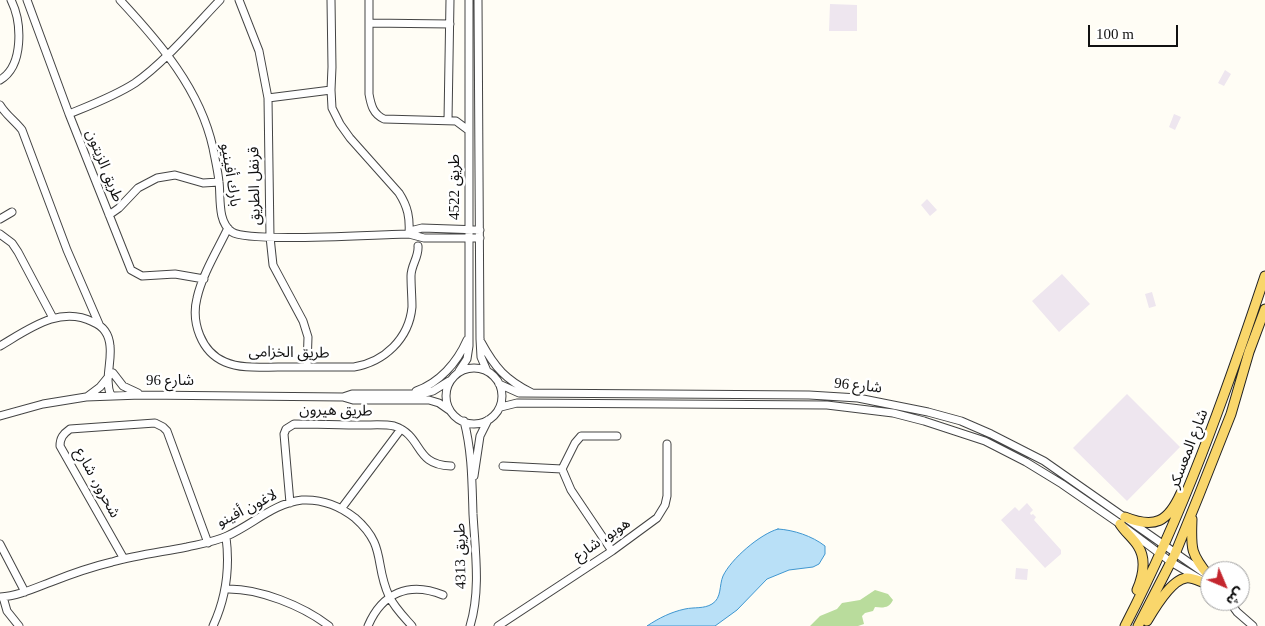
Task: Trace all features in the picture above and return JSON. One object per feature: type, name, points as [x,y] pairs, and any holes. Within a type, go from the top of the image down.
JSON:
[{"type":"main road","name":"شارع المعسكر","points":[[1127,623],[1162,550],[1198,466],[1225,395],[1265,276]]},
{"type":"main road","name":"شارع المعسكر","points":[[1138,626],[1173,558],[1193,511],[1231,414],[1249,352],[1265,309]]},
{"type":"main road","points":[[1127,623],[1131,605],[1141,580],[1144,560],[1139,547],[1126,533],[1122,520],[1152,523],[1163,518],[1174,507],[1187,480],[1198,466]]},
{"type":"main road","points":[[1193,511],[1192,548],[1200,566]]},
{"type":"main road","points":[[1144,626],[1163,596],[1179,581],[1185,578],[1200,579]]},
{"type":"street","points":[[0,80],[11,68],[20,42],[18,22],[11,0]]},
{"type":"street","name":"طريق الزيتون","points":[[27,0],[127,264],[137,274],[148,276],[175,274],[204,280]]},
{"type":"street","name":"بارك أفينيو","points":[[120,0],[167,54],[183,77],[207,124],[219,182],[221,212],[228,228],[234,233],[270,237],[409,234],[424,238],[480,238]]},
{"type":"street","points":[[69,114],[134,83],[167,54],[220,0]]},
{"type":"street","name":"قرنفل الطريق","points":[[239,0],[259,51],[268,98],[271,256],[276,273],[298,309],[308,337],[307,367]]},
{"type":"street","points":[[331,0],[332,108],[340,124],[405,202],[409,216],[409,234]]},
{"type":"street","points":[[369,0],[369,94],[372,107],[378,117],[384,119],[456,121],[468,130]]},
{"type":"street","points":[[448,120],[450,0]]},
{"type":"street","name":"طريق 4522","points":[[459,371],[466,359],[469,336],[469,0]]},
{"type":"street","name":"طريق 4522","points":[[478,0],[480,339],[481,357],[487,371]]},
{"type":"street","points":[[369,24],[450,24]]},
{"type":"street","points":[[268,98],[331,90]]},
{"type":"street","points":[[0,104],[6,114],[22,130],[67,250],[99,324],[108,338],[111,372],[108,387],[113,396]]},
{"type":"street","points":[[456,121],[468,112]]},
{"type":"street","points":[[109,214],[119,208],[138,188],[157,178],[175,175],[203,183],[219,182]]},
{"type":"street","points":[[0,219],[12,212]]},
{"type":"street","name":"طريق الخزامى","points":[[228,228],[197,298],[196,318],[202,340],[214,356],[238,366],[361,366],[376,361],[394,347],[403,335],[410,315],[411,274],[418,246]]},
{"type":"street","points":[[424,238],[425,228]]},
{"type":"street","name":"بارك أفينيو","points":[[409,234],[416,229],[425,228],[480,230]]},
{"type":"street","points":[[0,234],[12,242],[53,318]]},
{"type":"street","points":[[0,346],[53,318],[75,316],[86,318],[99,324]]},
{"type":"street","points":[[408,394],[432,384],[440,377],[457,360],[469,336]]},
{"type":"street","points":[[480,339],[493,364],[511,382],[535,394]]},
{"type":"street","points":[[468,368],[478,368],[487,371],[494,376],[502,391],[501,407],[488,420],[474,424],[464,421],[450,410],[447,402],[446,393],[449,380],[459,371],[468,368]]},
{"type":"street","points":[[111,372],[122,386],[140,395]]},
{"type":"street","points":[[86,397],[100,387],[111,372]]},
{"type":"street","name":"شارع 96","points":[[343,397],[352,394],[408,394],[433,391],[449,380]]},
{"type":"street","name":"شارع 96","points":[[499,384],[519,394],[809,395],[858,398],[892,404],[960,422],[991,434],[1044,461],[1162,550],[1200,575]]},
{"type":"street","name":"شارع 96","points":[[0,416],[43,404],[86,397],[140,395],[343,397],[352,400],[429,400],[439,403],[450,410]]},
{"type":"street","name":"شارع 96","points":[[501,407],[524,403],[827,405],[893,413],[955,430],[985,441],[1044,472],[1122,520]]},
{"type":"street","name":"طريق 4313","points":[[472,484],[480,436],[488,420]]},
{"type":"street","name":"طريق 4313","points":[[464,421],[468,436],[472,484],[476,591],[470,626]]},
{"type":"street","name":"شحرور، شارع","points":[[124,559],[60,446],[60,440],[64,432],[70,429],[155,424],[163,427],[167,431],[208,543]]},
{"type":"street","name":"طريق هيرون","points":[[290,503],[284,434],[289,426],[294,424],[392,426],[402,430]]},
{"type":"street","points":[[341,509],[402,430],[416,442],[426,459],[440,466],[451,466]]},
{"type":"street","points":[[612,551],[571,490],[562,469],[575,443],[581,436],[617,436]]},
{"type":"street","name":"هوبو، شارع","points":[[498,626],[652,524],[661,513],[667,496],[667,444]]},
{"type":"street","points":[[503,466],[562,469]]},
{"type":"street","name":"لاغون أفينو","points":[[2,597],[25,592],[91,568],[124,559],[208,543],[226,537],[290,503],[315,500],[341,509],[355,518],[372,538],[378,551],[384,583],[389,597],[412,626]]},
{"type":"street","points":[[213,626],[226,588],[229,554],[226,537]]},
{"type":"street","points":[[0,544],[25,592]]},
{"type":"street","points":[[226,588],[242,589],[280,601],[313,614],[328,626]]},
{"type":"street","points":[[368,626],[377,609],[397,592],[420,588],[443,595]]},
{"type":"street","points":[[2,597],[7,611],[19,626]]},
{"type":"street","points":[[1236,611],[1254,626]]},
{"type":"shaded area","points":[[830,4],[857,5],[857,31],[829,31]]},
{"type":"shaded area","points":[[1225,70],[1231,74],[1224,86],[1218,83]]},
{"type":"shaded area","points":[[1174,114],[1181,117],[1175,130],[1169,127]]},
{"type":"shaded area","points":[[927,199],[937,210],[930,216],[921,205]]},
{"type":"shaded area","points":[[1062,274],[1090,304],[1059,332],[1032,301]]},
{"type":"shaded area","points":[[1152,292],[1156,306],[1149,308],[1145,294]]},
{"type":"shaded area","points":[[1127,394],[1180,447],[1127,501],[1073,448]]},
{"type":"shaded area","points":[[1027,503],[1033,510],[1030,513],[1031,515],[1033,514],[1036,517],[1034,520],[1061,550],[1061,554],[1045,568],[1001,520],[1015,507],[1019,511]]},
{"type":"shaded area","points":[[1016,568],[1028,569],[1027,580],[1015,579]]},
{"type":"green space","points":[[875,590],[888,594],[893,600],[888,606],[875,607],[873,611],[865,613],[862,616],[864,624],[858,626],[810,626],[820,616],[837,609],[842,603],[860,600]]},
{"type":"water","points":[[778,529],[803,534],[825,546],[825,554],[819,564],[813,567],[789,570],[767,579],[737,610],[715,626],[647,626],[675,612],[688,608],[706,607],[712,604],[719,595],[723,576],[732,562],[763,536]]}]
